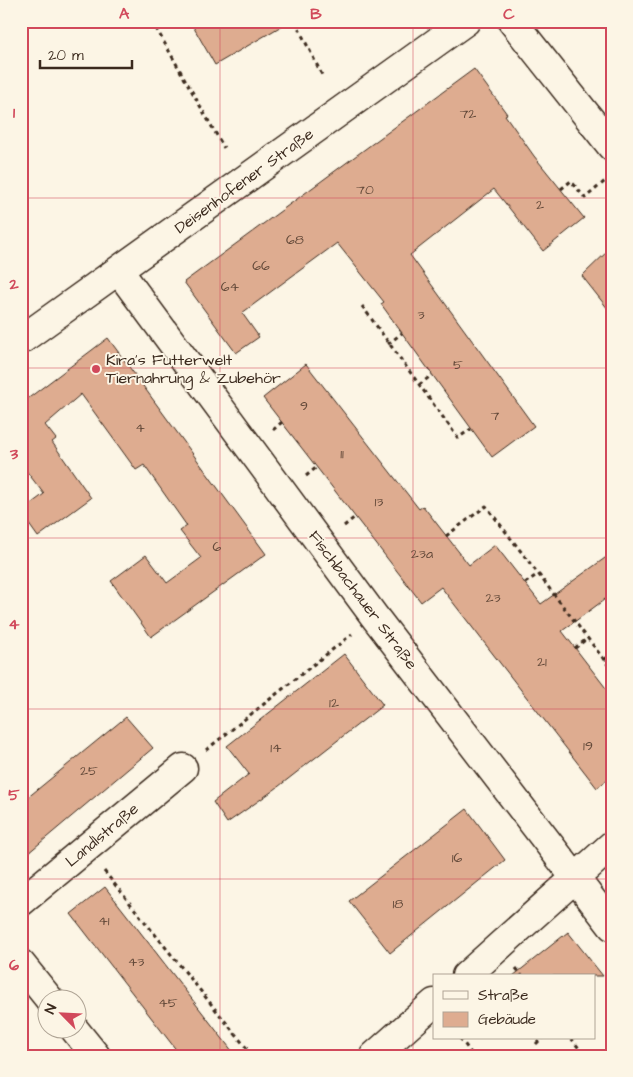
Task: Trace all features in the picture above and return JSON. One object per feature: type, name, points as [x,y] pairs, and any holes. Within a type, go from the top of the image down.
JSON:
[{"type":"street","name":"Deisenhofener Straße","points":[[21,340],[466,21]]},
{"type":"street","points":[[512,21],[612,147]]},
{"type":"street","name":"Fischbachauer Straße","points":[[119,271],[374,616],[612,926]]},
{"type":"street","name":"Landlstraße","points":[[21,902],[183,768]]},
{"type":"street","points":[[468,974],[612,845]]},
{"type":"street","points":[[21,964],[42,990]]},
{"type":"street","points":[[374,1056],[433,1004]]},
{"type":"street","points":[[82,1040],[96,1056]]},
{"type":"path","points":[[152,21],[224,148]]},
{"type":"path","points":[[295,21],[323,77]]},
{"type":"path","points":[[561,189],[571,181],[585,198],[612,175]]},
{"type":"path","points":[[362,306],[458,438],[471,429]]},
{"type":"path","points":[[388,344],[402,333]]},
{"type":"path","points":[[419,385],[432,375]]},
{"type":"path","points":[[446,536],[486,506],[612,670]]},
{"type":"path","points":[[525,583],[538,574]]},
{"type":"path","points":[[183,768],[374,616]]},
{"type":"path","points":[[575,648],[588,638]]},
{"type":"path","points":[[604,660],[612,653]]},
{"type":"path","points":[[86,849],[253,1056]]},
{"type":"path","points":[[461,1040],[473,1056]]},
{"type":"path","points":[[536,1044],[540,1040]]},
{"type":"path","points":[[573,1040],[585,1056]]},
{"type":"building","points":[[190,21],[290,21],[215,65]]},
{"type":"building","points":[[474,69],[507,114],[505,115],[534,156],[584,218],[543,251],[494,189],[410,255],[534,426],[492,457],[381,304],[384,302],[337,243],[242,313],[259,337],[236,353],[184,282]]},
{"type":"building","points":[[612,247],[612,314],[582,276]]},
{"type":"building","points":[[108,338],[266,554],[151,637],[111,581],[146,555],[167,583],[201,558],[180,531],[187,526],[144,465],[136,470],[81,394],[45,425],[56,439],[52,442],[91,498],[38,537],[21,513],[21,511],[44,494],[21,464],[21,394],[26,400]]},
{"type":"building","points":[[306,364],[419,509],[423,506],[469,565],[495,545],[541,604],[612,553],[612,594],[562,631],[612,696],[612,776],[597,788],[441,587],[421,602],[263,398]]},
{"type":"building","points":[[344,654],[383,705],[274,790],[227,823],[213,802],[249,774],[227,746]]},
{"type":"building","points":[[126,717],[153,748],[21,859],[21,803]]},
{"type":"building","points":[[467,809],[505,860],[390,953],[349,901]]},
{"type":"building","points":[[105,887],[236,1056],[181,1056],[71,914]]},
{"type":"building","points":[[568,932],[603,976],[596,976],[596,974],[516,974]]},
{"type":"place","name":"Kira's Futterwelt Tiernahrung & Zubehör","points":[[96,369]]}]
